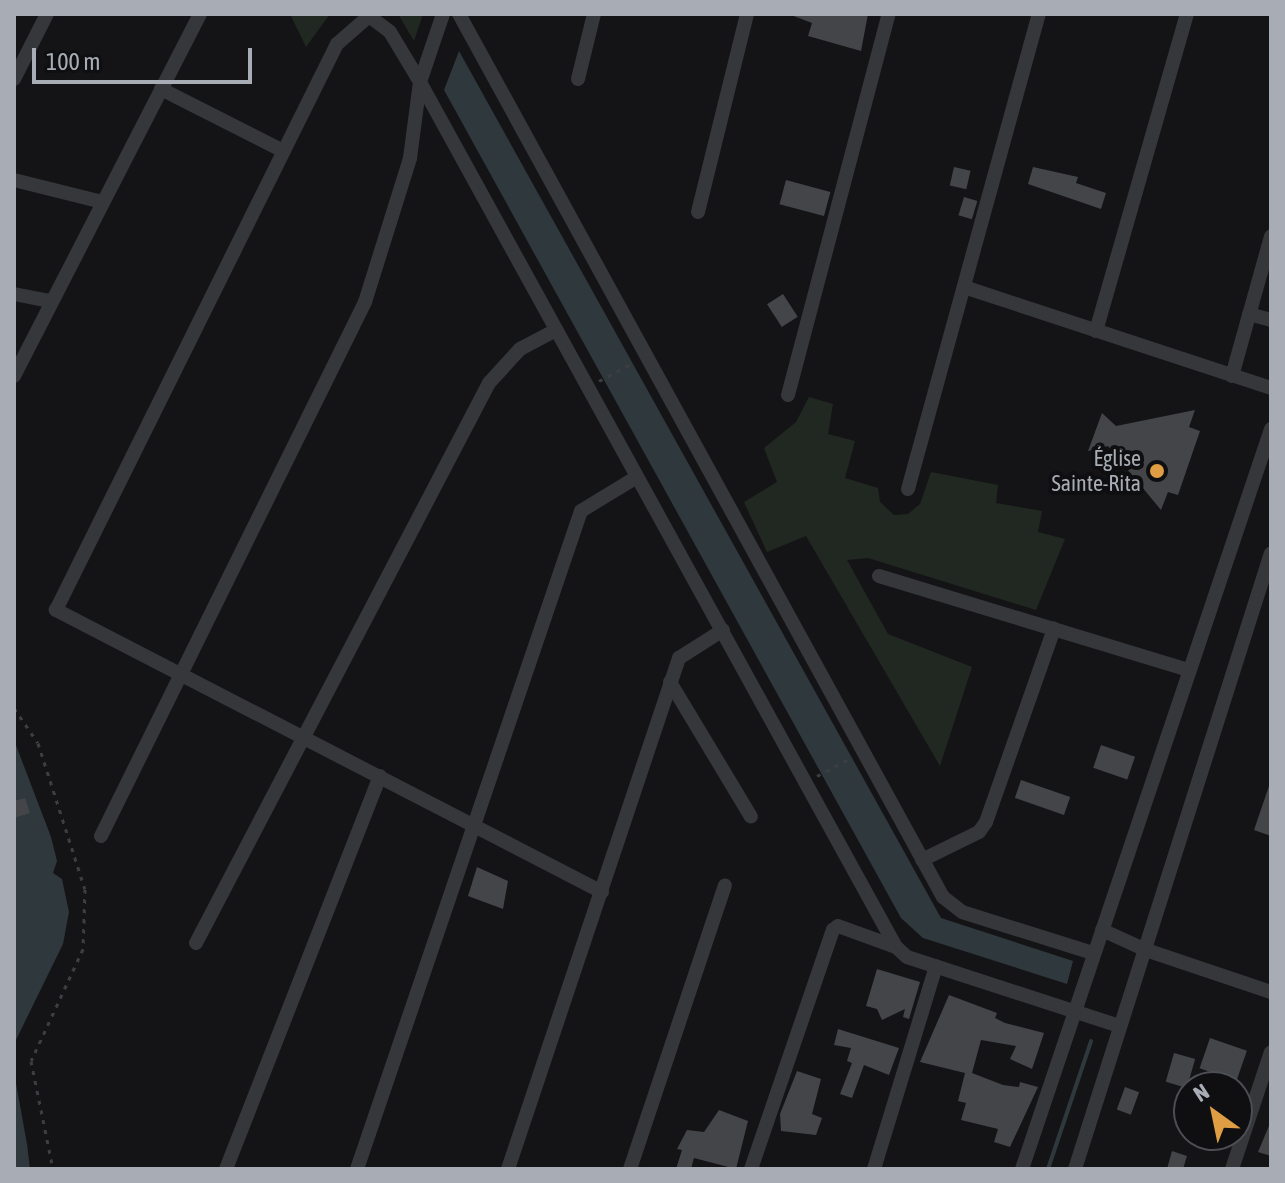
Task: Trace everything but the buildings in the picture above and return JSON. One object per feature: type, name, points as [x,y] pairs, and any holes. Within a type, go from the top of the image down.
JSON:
[{"type":"street","points":[[14,79],[47,14]]},
{"type":"street","points":[[14,376],[200,14]]},
{"type":"street","points":[[101,836],[177,672],[365,302],[410,158],[420,82],[443,14]]},
{"type":"street","points":[[459,14],[943,897],[962,912],[1093,953]]},
{"type":"street","points":[[578,79],[594,14]]},
{"type":"street","points":[[698,212],[747,14]]},
{"type":"street","points":[[788,395],[889,14]]},
{"type":"street","points":[[908,489],[1039,14]]},
{"type":"street","points":[[1096,331],[1187,14]]},
{"type":"street","points":[[602,892],[56,610],[337,44],[359,21],[369,16],[381,20],[420,82],[635,478],[723,630],[896,947],[907,957],[1119,1026]]},
{"type":"street","points":[[161,89],[283,151]]},
{"type":"street","points":[[14,180],[102,202]]},
{"type":"street","points":[[1232,376],[1271,236]]},
{"type":"street","points":[[964,287],[1271,388]]},
{"type":"street","points":[[14,294],[50,301]]},
{"type":"street","points":[[1249,314],[1271,320]]},
{"type":"street","points":[[196,943],[300,736],[489,383],[520,349],[556,330]]},
{"type":"street","points":[[1022,1169],[1271,429]]},
{"type":"street","points":[[357,1169],[477,825],[581,511],[635,478]]},
{"type":"street","points":[[1075,1169],[1271,553]]},
{"type":"street","points":[[879,576],[1188,670]]},
{"type":"street","points":[[922,860],[979,832],[986,822],[1054,629]]},
{"type":"street","points":[[508,1169],[679,658],[723,630]]},
{"type":"street","points":[[670,682],[751,817]]},
{"type":"street","points":[[226,1169],[380,776]]},
{"type":"street","points":[[630,1169],[725,885]]},
{"type":"street","points":[[751,1169],[833,930],[838,926],[896,947]]},
{"type":"street","points":[[1102,930],[1146,950],[1271,992]]},
{"type":"street","points":[[874,1169],[936,966]]},
{"type":"street","points":[[1232,1169],[1271,1052]]},
{"type":"path","points":[[600,381],[630,364]]},
{"type":"path","points":[[14,708],[38,743],[85,889],[83,949],[31,1061],[53,1169]]},
{"type":"path","points":[[819,775],[851,758]]},
{"type":"shaded area","points":[[290,14],[330,14],[306,47]]},
{"type":"shaded area","points":[[398,14],[423,14],[414,41]]},
{"type":"shaded area","points":[[459,51],[941,918],[1073,961],[1067,984],[923,938],[901,918],[444,90]]},
{"type":"shaded area","points":[[809,397],[833,404],[828,434],[855,441],[845,478],[878,488],[880,502],[894,515],[908,514],[920,504],[931,472],[998,485],[996,503],[1042,511],[1038,532],[1065,539],[1036,610],[868,558],[847,560],[888,634],[972,667],[940,766],[806,536],[767,552],[744,502],[777,482],[764,448],[796,422]]},
{"type":"shaded area","points":[[14,740],[51,837],[57,861],[53,873],[62,879],[69,912],[63,944],[14,1044]]},
{"type":"shaded area","points":[[14,1072],[27,1144],[30,1169],[14,1169]]},
{"type":"waterway","points":[[1048,1169],[1091,1041]]},
{"type":"place","name":"Église Sainte-Rita","points":[[1157,471]]}]
